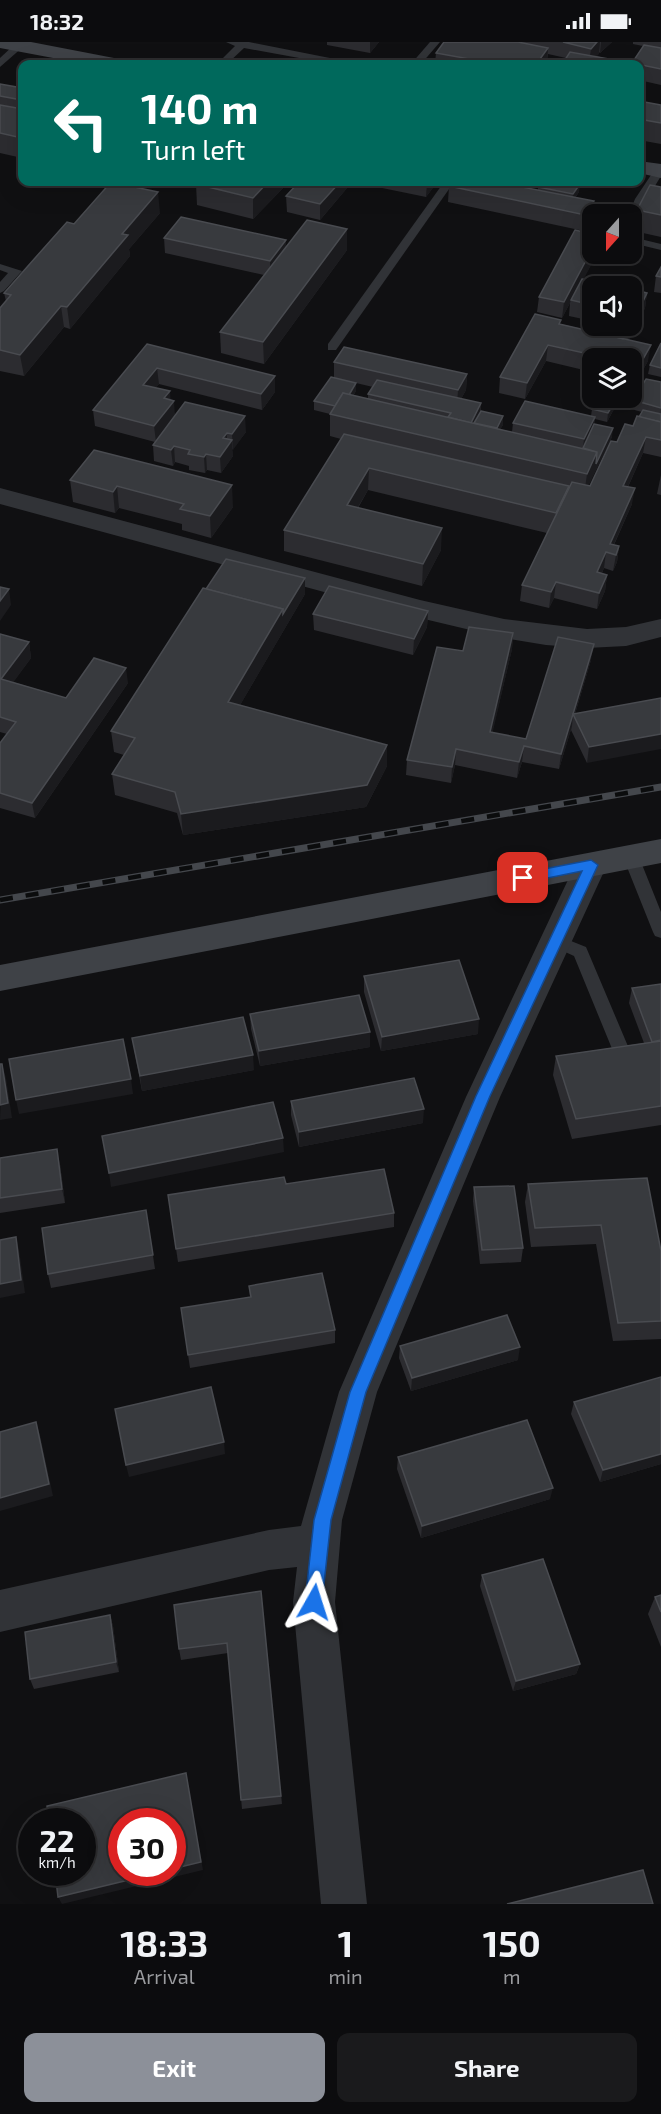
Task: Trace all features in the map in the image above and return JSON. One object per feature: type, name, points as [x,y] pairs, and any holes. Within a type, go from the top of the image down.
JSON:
[{"type":"main road","points":[[10,44],[93,60]]},
{"type":"main road","points":[[0,978],[646,854]]},
{"type":"street","points":[[0,496],[230,560],[500,628],[556,636],[604,638],[661,628]]},
{"type":"street","points":[[344,1904],[314,1602],[322,1520],[358,1392],[483,1096],[591,865]]},
{"type":"street","points":[[0,1611],[269,1550],[320,1544]]},
{"type":"lane","points":[[419,60],[435,42]]},
{"type":"lane","points":[[225,60],[239,43],[325,60]]},
{"type":"lane","points":[[0,64],[10,44]]},
{"type":"lane","points":[[639,204],[653,170]]},
{"type":"lane","points":[[332,347],[446,186]]},
{"type":"lane","points":[[642,242],[661,247]]},
{"type":"lane","points":[[0,267],[16,271],[0,289]]},
{"type":"lane","points":[[646,854],[661,932]]},
{"type":"lane","points":[[556,941],[580,952],[621,1051]]},
{"type":"building","points":[[444,42],[518,42],[548,48],[540,59],[546,60],[475,60],[436,53]]},
{"type":"building","points":[[563,42],[597,42],[591,49]]},
{"type":"building","points":[[644,45],[661,48],[661,69],[644,65],[644,60],[634,60]]},
{"type":"building","points":[[570,52],[608,60],[565,60]]},
{"type":"building","points":[[0,84],[18,87],[18,99],[0,96]]},
{"type":"building","points":[[644,102],[661,105],[661,123],[644,120]]},
{"type":"building","points":[[0,105],[18,108],[18,137],[0,133]]},
{"type":"building","points":[[650,185],[661,187],[661,215],[642,211],[642,204],[640,204]]},
{"type":"building","points":[[107,186],[130,186],[158,192],[122,234],[128,235],[67,307],[61,306],[20,355],[0,350],[0,308],[11,295],[4,293],[67,222],[74,224]]},
{"type":"building","points":[[204,186],[264,186],[253,198]]},
{"type":"building","points":[[295,186],[336,186],[320,204],[286,196]]},
{"type":"building","points":[[449,186],[517,186],[594,201],[592,204],[582,204],[582,214]]},
{"type":"building","points":[[539,186],[579,186],[573,194]]},
{"type":"building","points":[[181,217],[286,240],[270,261],[164,238]]},
{"type":"building","points":[[307,220],[347,229],[263,342],[220,332]]},
{"type":"building","points":[[575,230],[582,232],[582,264],[584,264],[564,302],[539,297]]},
{"type":"building","points":[[661,267],[661,277],[656,276]]},
{"type":"building","points":[[582,279],[582,303],[571,300]]},
{"type":"building","points":[[642,292],[647,293],[642,304]]},
{"type":"building","points":[[535,314],[561,320],[559,324],[582,329],[582,336],[612,336],[651,345],[642,361],[642,348],[582,348],[582,352],[548,345],[527,383],[500,377]]},
{"type":"building","points":[[661,343],[661,368],[650,365]]},
{"type":"building","points":[[147,344],[275,376],[261,394],[157,368],[143,385],[170,391],[164,398],[174,401],[154,426],[93,410]]},
{"type":"building","points":[[344,347],[467,374],[458,390],[334,362]]},
{"type":"building","points":[[331,377],[356,383],[349,395],[343,393],[335,406],[314,401]]},
{"type":"building","points":[[646,379],[661,382],[661,408],[642,403],[642,385]]},
{"type":"building","points":[[377,380],[481,403],[471,423],[448,417],[451,413],[368,394]]},
{"type":"building","points":[[343,393],[597,452],[587,474],[330,414]]},
{"type":"building","points":[[525,401],[595,417],[584,439],[513,423]]},
{"type":"building","points":[[185,402],[245,416],[232,434],[227,433],[223,438],[232,440],[220,457],[206,454],[204,457],[188,454],[190,450],[174,446],[171,450],[153,445]]},
{"type":"building","points":[[593,408],[611,408],[608,413]]},
{"type":"building","points":[[643,410],[661,414],[661,422],[639,417]]},
{"type":"building","points":[[481,411],[503,416],[497,428],[474,423]]},
{"type":"building","points":[[637,416],[661,422],[661,440],[646,437],[623,486],[635,488],[610,544],[619,546],[616,555],[606,552],[597,572],[607,575],[599,593],[556,582],[551,592],[522,585],[572,482],[590,486],[611,441],[617,442],[625,424],[633,426]]},
{"type":"building","points":[[594,424],[613,428],[596,464],[597,452],[583,448]]},
{"type":"building","points":[[344,434],[569,486],[556,513],[369,468],[347,505],[442,528],[423,564],[284,530]]},
{"type":"building","points":[[94,450],[232,485],[210,516],[180,509],[184,504],[117,486],[113,492],[70,480]]},
{"type":"building","points":[[226,559],[305,578],[283,614],[283,609],[206,589]]},
{"type":"building","points":[[329,586],[428,611],[414,639],[313,614]]},
{"type":"building","points":[[0,587],[9,589],[0,601]]},
{"type":"building","points":[[203,588],[283,609],[228,702],[387,745],[367,785],[181,814],[175,792],[112,774],[135,738],[111,731]]},
{"type":"building","points":[[469,627],[513,633],[490,732],[526,739],[558,637],[594,644],[561,754],[524,746],[519,762],[456,749],[452,767],[407,760],[437,647],[463,651]]},
{"type":"building","points":[[0,634],[29,642],[1,679],[66,698],[94,658],[126,668],[32,803],[0,793],[0,743],[16,722],[0,717]]},
{"type":"building","points":[[661,698],[661,734],[589,747],[573,714]]},
{"type":"building","points":[[459,960],[479,1019],[382,1037],[364,976]]},
{"type":"building","points":[[661,984],[661,1040],[652,1042],[632,988]]},
{"type":"building","points":[[359,995],[370,1032],[259,1051],[250,1014]]},
{"type":"building","points":[[243,1017],[253,1055],[140,1076],[132,1038]]},
{"type":"building","points":[[123,1039],[131,1079],[16,1100],[9,1059]]},
{"type":"building","points":[[661,1041],[661,1106],[576,1119],[556,1056]]},
{"type":"building","points":[[0,1064],[2,1064],[8,1103],[0,1105]]},
{"type":"building","points":[[414,1078],[424,1109],[299,1132],[291,1101]]},
{"type":"building","points":[[273,1102],[283,1138],[109,1173],[102,1136]]},
{"type":"building","points":[[57,1149],[62,1189],[0,1198],[0,1158]]},
{"type":"building","points":[[384,1169],[394,1213],[176,1249],[168,1195],[284,1177],[286,1184]]},
{"type":"building","points":[[647,1178],[661,1251],[661,1321],[618,1323],[601,1225],[535,1228],[528,1184]]},
{"type":"building","points":[[514,1186],[523,1248],[482,1250],[474,1187]]},
{"type":"building","points":[[146,1210],[153,1255],[48,1274],[42,1228]]},
{"type":"building","points":[[16,1237],[21,1280],[0,1284],[0,1240]]},
{"type":"building","points":[[322,1273],[335,1330],[188,1355],[181,1308],[251,1297],[249,1286]]},
{"type":"building","points":[[507,1315],[520,1347],[412,1378],[400,1346]]},
{"type":"building","points":[[661,1377],[661,1454],[603,1470],[574,1402]]},
{"type":"building","points":[[211,1387],[224,1442],[126,1465],[115,1409]]},
{"type":"building","points":[[527,1420],[553,1488],[422,1526],[398,1457]]},
{"type":"building","points":[[36,1422],[49,1484],[0,1498],[0,1432]]},
{"type":"building","points":[[543,1559],[580,1664],[516,1681],[482,1575]]},
{"type":"building","points":[[261,1591],[281,1796],[241,1800],[227,1643],[179,1649],[174,1605]]},
{"type":"building","points":[[661,1595],[661,1612],[655,1597]]},
{"type":"building","points":[[110,1615],[116,1662],[30,1679],[25,1632]]},
{"type":"building","points":[[186,1773],[201,1862],[186,1866],[186,1808],[108,1808],[108,1885],[58,1897],[57,1886],[96,1886],[96,1808],[47,1808],[47,1806]]},
{"type":"building","points":[[643,1870],[653,1904],[507,1904]]},
{"type":"railway","points":[[0,900],[661,787]]},
{"type":"route","points":[[314,1602],[322,1520],[358,1392],[483,1096],[591,865],[523,878]]}]
